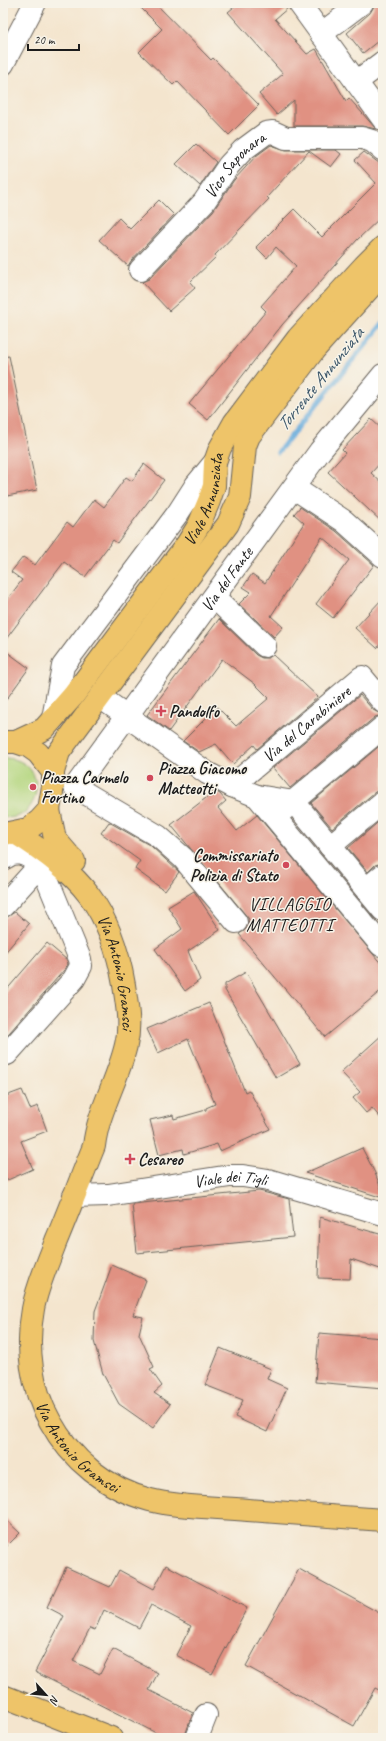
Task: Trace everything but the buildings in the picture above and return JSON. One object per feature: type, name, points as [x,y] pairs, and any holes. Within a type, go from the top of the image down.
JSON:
[{"type":"main road","name":"Viale Annunziata","points":[[10,742],[44,728],[53,718],[72,696],[187,544],[199,525],[209,501],[214,486],[215,462],[220,448],[234,424],[298,338],[383,247]]},
{"type":"main road","name":"Viale Annunziata","points":[[49,810],[53,786],[53,772],[59,752],[228,524],[240,497],[245,446],[249,436],[314,350],[383,273]]},
{"type":"main road","points":[[214,486],[221,477],[229,475],[236,477],[242,483]]},
{"type":"main road","points":[[10,742],[28,746],[38,753],[53,772]]},
{"type":"main road","points":[[9,833],[28,829],[39,821],[49,810]]},
{"type":"main road","name":"Via Antonio Gramsci","points":[[49,810],[55,839],[67,855],[98,886],[114,911],[130,954],[136,994],[139,1022],[134,1060],[107,1131],[94,1146]]},
{"type":"main road","name":"Via Antonio Gramsci","points":[[9,833],[34,843],[45,860],[82,886],[104,917],[118,954],[126,996],[129,1024],[120,1069],[96,1129],[94,1146],[36,1297],[30,1329],[30,1345],[34,1380],[43,1408],[54,1429],[75,1457],[101,1478],[115,1487],[151,1500],[170,1504],[383,1520]]},
{"type":"main road","points":[[3,1696],[111,1738]]},
{"type":"street","points":[[3,64],[35,3]]},
{"type":"street","points":[[299,3],[383,119]]},
{"type":"street","points":[[321,34],[362,3]]},
{"type":"street","points":[[356,82],[383,62]]},
{"type":"street","name":"Vico Saponara","points":[[140,270],[204,202],[229,165],[243,150],[266,133],[273,132],[286,138],[362,138],[372,141],[383,150]]},
{"type":"street","name":"Via del Fante","points":[[236,922],[183,858],[158,836],[75,788],[320,451],[383,375]]},
{"type":"street","points":[[53,718],[63,666],[178,513],[196,485],[215,462]]},
{"type":"street","points":[[294,488],[350,525],[383,556]]},
{"type":"street","points":[[214,597],[265,646]]},
{"type":"street","name":"Via del Carabiniere","points":[[232,786],[362,677],[383,702]]},
{"type":"street","points":[[100,697],[207,773],[232,786],[257,796],[294,802],[383,910]]},
{"type":"street","points":[[275,817],[383,727]]},
{"type":"street","points":[[257,796],[381,945],[383,943]]},
{"type":"street","points":[[330,846],[383,802]]},
{"type":"street","points":[[3,859],[12,854],[19,853],[45,860]]},
{"type":"street","points":[[3,906],[45,860]]},
{"type":"street","points":[[7,1054],[74,979],[80,966],[80,959],[45,860]]},
{"type":"street","points":[[366,889],[383,875]]},
{"type":"street","name":"Viale dei Tigli","points":[[74,1196],[108,1195],[222,1177],[243,1176],[268,1180],[383,1214]]},
{"type":"street","points":[[197,1738],[206,1715]]},
{"type":"green space","points":[[3,758],[19,761],[29,768],[35,779],[36,790],[33,802],[26,811],[16,817],[3,817]]},
{"type":"waterway","name":"Torrente Annunziata","points":[[278,452],[383,323]]},
{"type":"place","name":"Pandolfo","points":[[161,711]]},
{"type":"place","name":"Piazza Giacomo Matteotti","points":[[150,778]]},
{"type":"place","name":"Piazza Carmelo Fortino","points":[[33,787]]},
{"type":"place","name":"Commissariato Polizia di Stato","points":[[286,865]]},
{"type":"place","name":"Cesareo","points":[[130,1159]]},
{"type":"district","name":"VILLAGGIO MATTEOTTI","points":[[290,914]]}]
